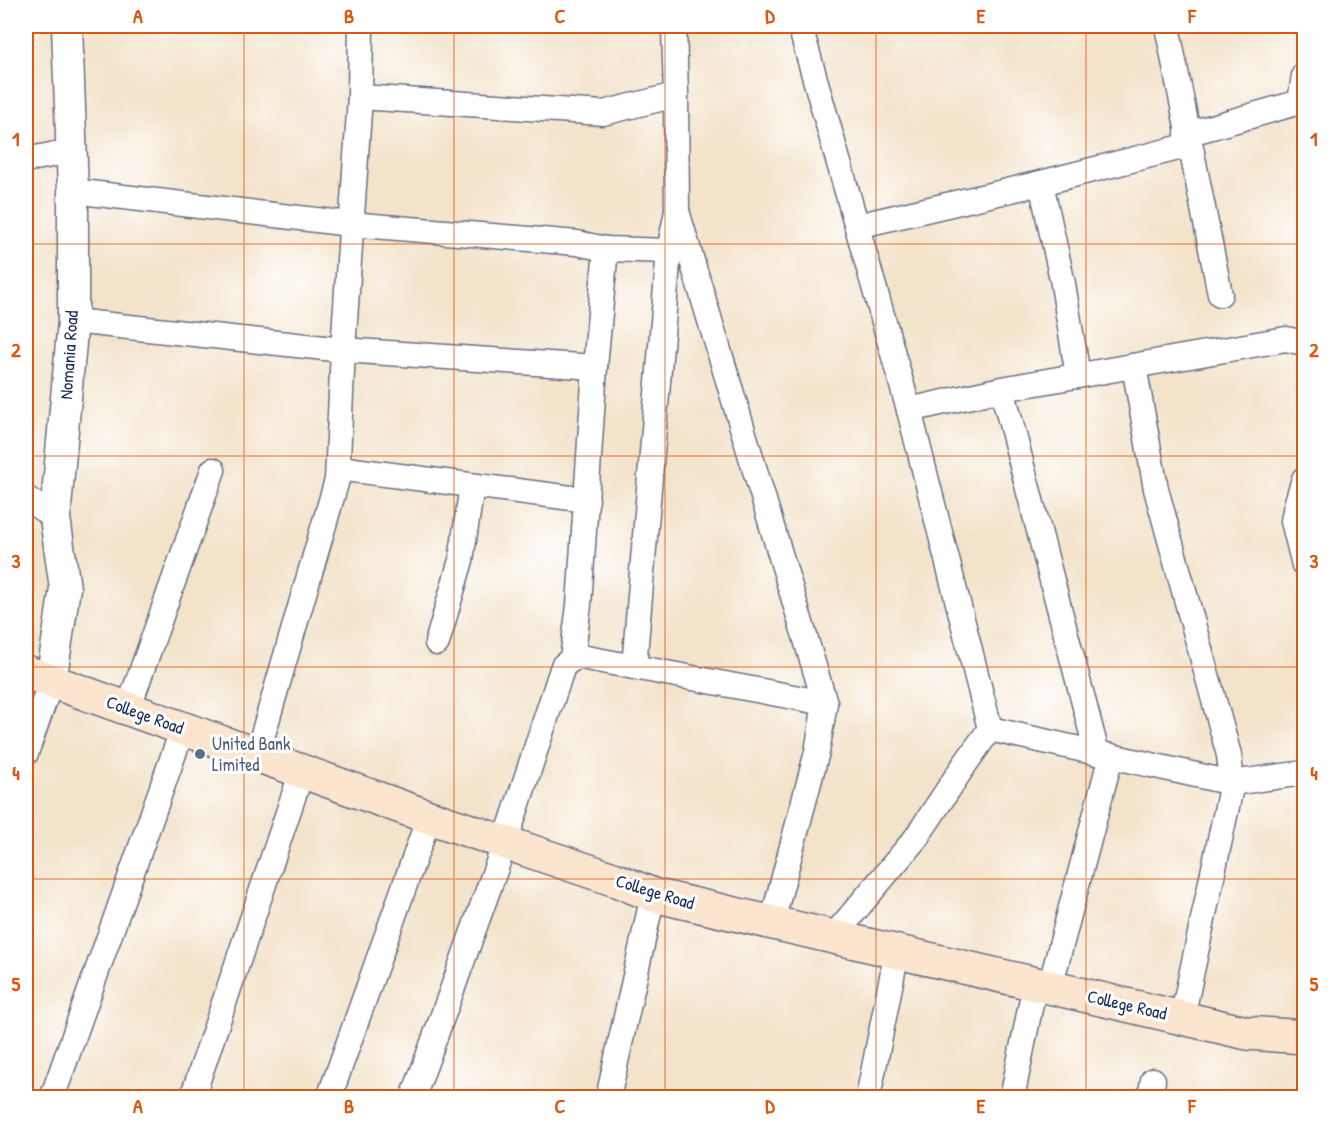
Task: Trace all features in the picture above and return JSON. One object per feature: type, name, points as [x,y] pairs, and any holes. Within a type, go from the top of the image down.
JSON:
[{"type":"main road","name":"College Road","points":[[38,677],[429,817],[616,880],[652,895],[1247,1033],[1305,1037]]},
{"type":"street","name":"Nomania Road","points":[[38,677],[65,588],[55,518],[73,321],[73,191],[67,26]]},
{"type":"street","points":[[257,755],[337,480],[350,224],[360,97],[361,26]]},
{"type":"street","points":[[634,667],[669,251],[677,211],[674,26]]},
{"type":"street","points":[[800,26],[909,410],[990,729]]},
{"type":"street","points":[[1167,26],[1220,294]]},
{"type":"street","points":[[857,226],[1041,183],[1189,139],[1300,102],[1305,75]]},
{"type":"street","points":[[360,97],[603,113],[676,95]]},
{"type":"street","points":[[26,160],[71,151]]},
{"type":"street","points":[[1041,183],[1063,284],[1078,376]]},
{"type":"street","points":[[73,191],[350,224],[577,243],[606,249],[669,251]]},
{"type":"street","points":[[677,211],[825,703],[817,752],[772,922]]},
{"type":"street","points":[[572,658],[579,605],[595,367],[606,249]]},
{"type":"street","points":[[73,321],[343,350],[595,367]]},
{"type":"street","points":[[909,410],[1002,389],[1286,339],[1305,343]]},
{"type":"street","points":[[1134,366],[1156,489],[1228,755],[1232,783],[1182,1018]]},
{"type":"street","points":[[1002,389],[1104,755],[1012,1098]]},
{"type":"street","points":[[338,468],[587,500]]},
{"type":"street","points":[[128,709],[213,470]]},
{"type":"street","points":[[1305,479],[1293,520],[1305,565]]},
{"type":"street","points":[[437,643],[461,560],[472,486]]},
{"type":"street","points":[[26,498],[55,518]]},
{"type":"street","points":[[413,1098],[505,843],[563,666],[572,658],[580,657],[825,703]]},
{"type":"street","points":[[26,753],[38,677]]},
{"type":"street","points":[[52,1098],[183,728]]},
{"type":"street","points":[[990,729],[1232,783],[1305,773]]},
{"type":"street","points":[[833,937],[916,838],[964,764],[990,729]]},
{"type":"street","points":[[192,1098],[302,771]]},
{"type":"street","points":[[329,1098],[429,817]]},
{"type":"street","points":[[608,1098],[652,895]]},
{"type":"street","points":[[868,1098],[897,951]]},
{"type":"place","name":"United Bank Limited","points":[[200,754]]}]
